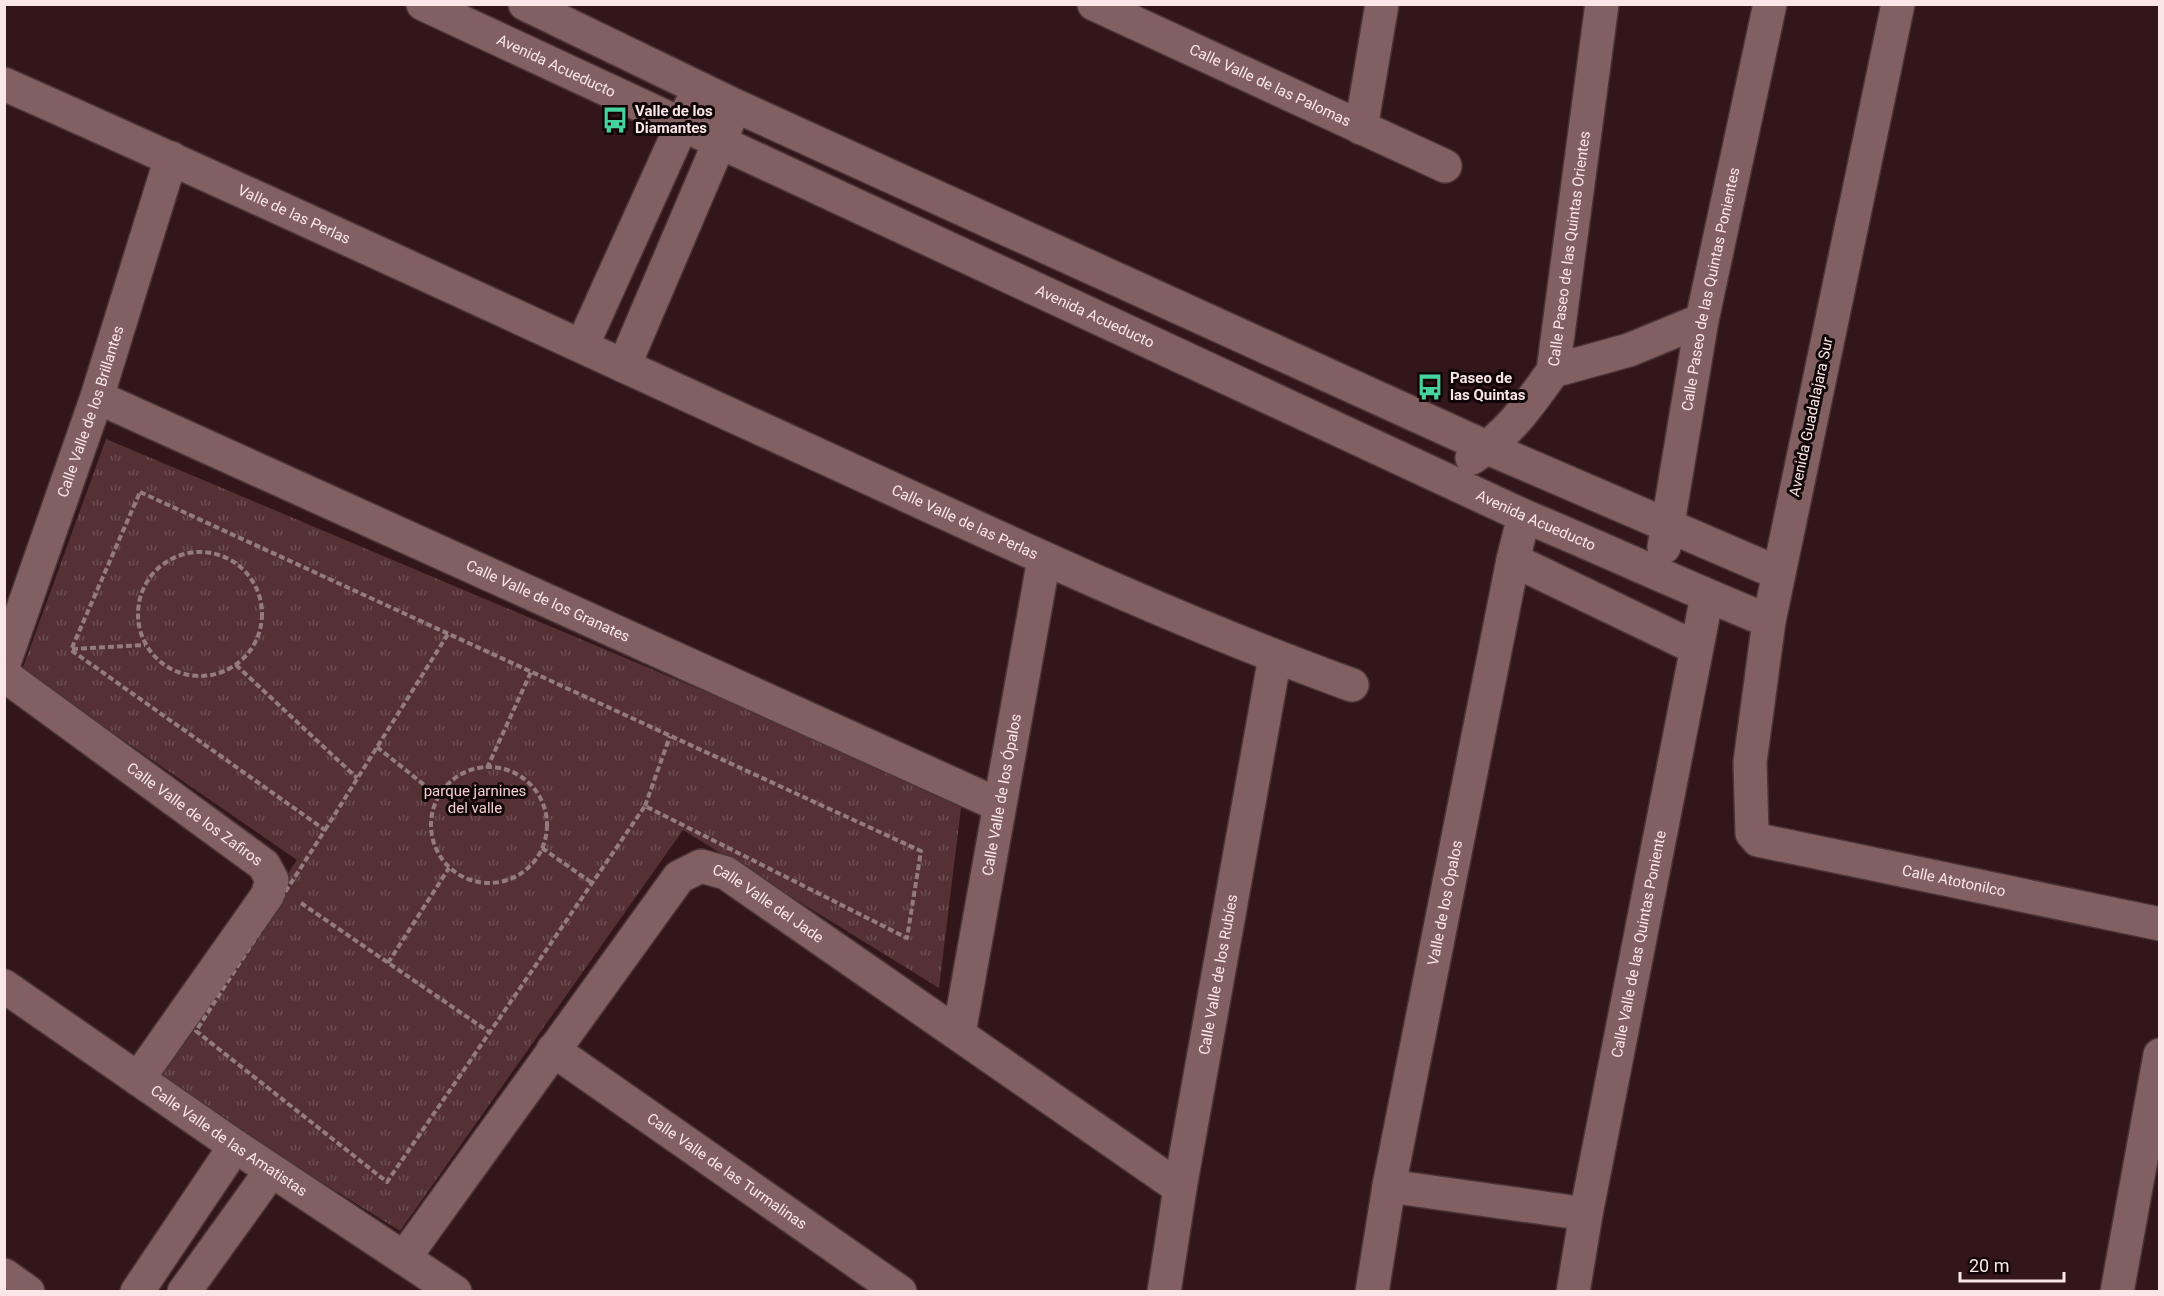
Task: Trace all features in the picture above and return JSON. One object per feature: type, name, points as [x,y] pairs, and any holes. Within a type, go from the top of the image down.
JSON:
[{"type":"street","name":"Avenida Acueducto","points":[[423,4],[1438,474],[1524,516],[1769,621]]},
{"type":"street","points":[[525,4],[736,106],[1488,448],[1778,573]]},
{"type":"street","name":"Calle Valle de las Palomas","points":[[1094,4],[1130,12],[1361,128],[1445,166]]},
{"type":"street","points":[[1361,128],[1382,4]]},
{"type":"street","name":"Calle Paseo de las Quintas Orientes","points":[[1438,474],[1464,464],[1488,448],[1518,421],[1553,371],[1602,4]]},
{"type":"street","name":"Calle Paseo de las Quintas Ponientes","points":[[1660,573],[1702,320],[1770,4]]},
{"type":"street","name":"Avenida Guadalajara Sur","points":[[1752,833],[1750,762],[1769,621],[1898,4]]},
{"type":"street","name":"Valle de las Perlas","points":[[4,84],[582,346]]},
{"type":"street","points":[[582,346],[699,88]]},
{"type":"street","points":[[624,366],[736,106]]},
{"type":"street","name":"Calle Valle de los Brillantes","points":[[4,663],[97,397],[171,158]]},
{"type":"street","points":[[1553,371],[1629,350],[1702,320]]},
{"type":"street","name":"Calle Valle de las Perlas","points":[[582,346],[1044,559],[1275,657],[1352,685]]},
{"type":"street","name":"Calle Valle de los Granates","points":[[97,397],[999,805]]},
{"type":"street","name":"Valle de los Ópalos","points":[[1372,1292],[1389,1186],[1513,560],[1524,516]]},
{"type":"street","name":"Calle Valle de los Ópalos","points":[[959,1033],[1044,559]]},
{"type":"street","points":[[1513,560],[1696,648]]},
{"type":"street","name":"Calle Valle de las Quintas Poniente","points":[[1573,1292],[1707,596]]},
{"type":"street","name":"Calle Valle de los Rubíes","points":[[1164,1292],[1179,1188],[1275,657]]},
{"type":"street","name":"Calle Valle de los Zafiros","points":[[4,675],[264,866],[272,880],[267,896],[138,1079]]},
{"type":"street","name":"Calle Atotonilco","points":[[1752,833],[1758,840],[2160,924]]},
{"type":"street","name":"Calle Valle del Jade","points":[[404,1258],[679,877],[701,866],[726,873],[1179,1188]]},
{"type":"street","name":"Calle Valle de las Amatistas","points":[[4,986],[271,1171],[455,1292]]},
{"type":"street","name":"Calle Valle de las Turmalinas","points":[[554,1050],[900,1292]]},
{"type":"street","points":[[2117,1292],[2160,1055]]},
{"type":"street","points":[[136,1292],[235,1146]]},
{"type":"street","points":[[184,1292],[271,1171]]},
{"type":"street","points":[[1389,1186],[1587,1214]]},
{"type":"street","points":[[4,1275],[28,1292]]},
{"type":"path","points":[[71,650],[140,492],[921,851],[908,939],[645,806]]},
{"type":"path","points":[[193,552],[213,554],[232,562],[248,575],[258,592],[262,612],[259,633],[250,650],[236,665],[217,673],[197,676],[177,672],[159,661],[146,645],[139,626],[138,606],[144,586],[156,570],[173,558],[193,552]]},
{"type":"path","points":[[448,634],[325,830],[195,1030],[387,1182],[645,806],[670,736]]},
{"type":"path","points":[[71,650],[146,645]]},
{"type":"path","points":[[71,650],[325,830]]},
{"type":"path","points":[[236,665],[357,778]]},
{"type":"path","points":[[487,768],[531,672]]},
{"type":"path","points":[[377,747],[438,796]]},
{"type":"path","points":[[487,768],[507,770],[524,780],[538,794],[546,812],[547,830],[542,848],[533,864],[526,870],[502,882],[483,884],[449,868],[437,853],[431,834],[431,814],[438,796],[451,781],[468,771],[487,768]]},
{"type":"path","points":[[542,848],[592,883]]},
{"type":"path","points":[[388,963],[449,868]]},
{"type":"path","points":[[285,892],[489,1032]]},
{"type":"green space","name":"parque jarnines del valle","points":[[106,439],[962,800],[939,988],[683,830],[400,1231],[153,1077],[297,860],[22,670]]},
{"type":"place","name":"Valle de los Diamantes","points":[[615,120]]},
{"type":"place","name":"Paseo de las Quintas","points":[[1430,387]]}]
